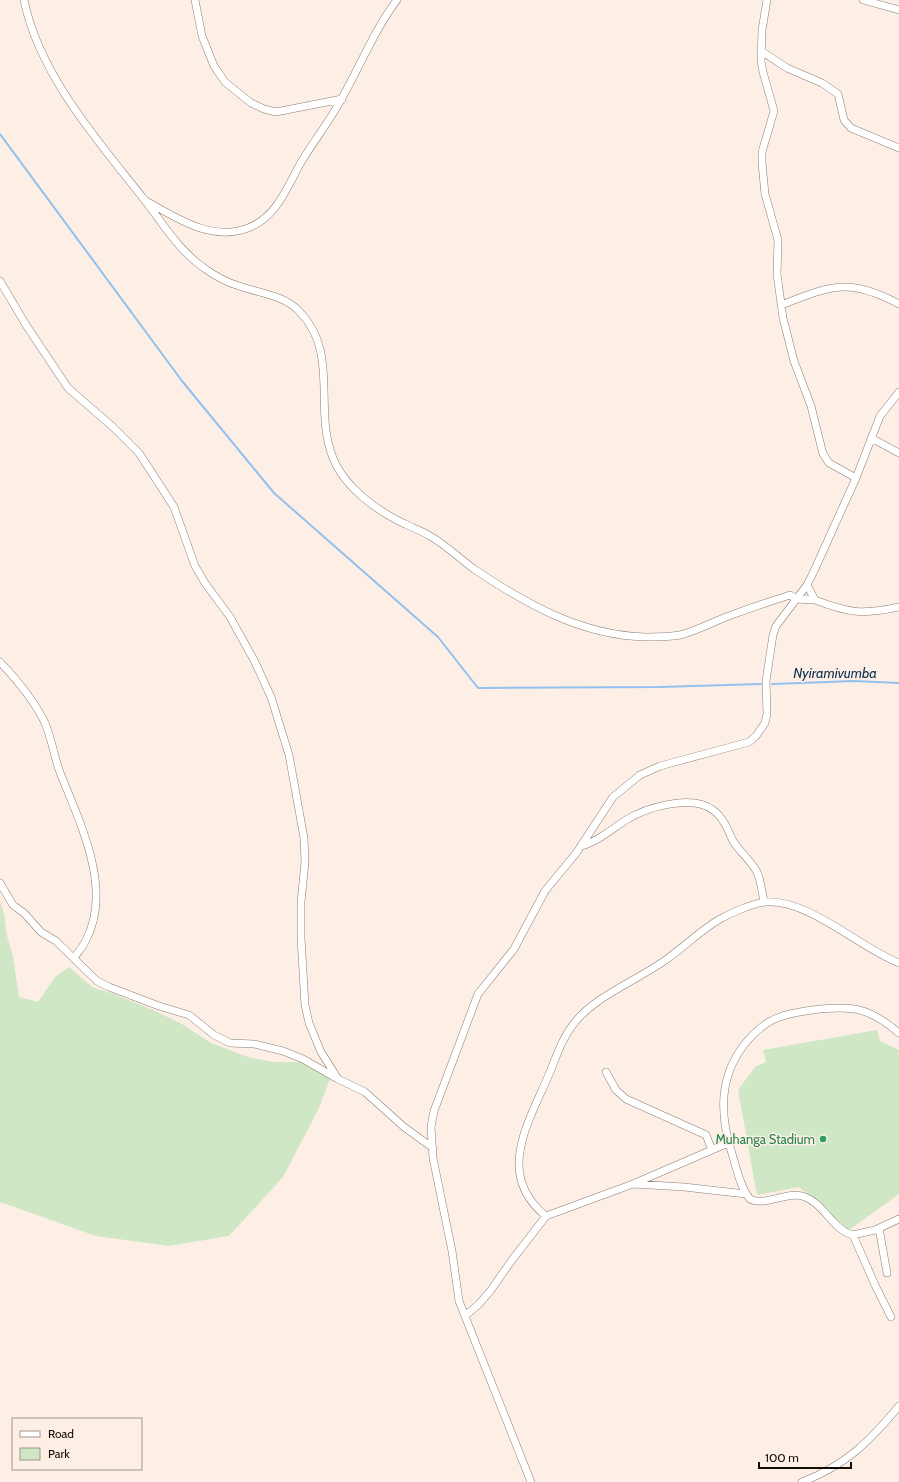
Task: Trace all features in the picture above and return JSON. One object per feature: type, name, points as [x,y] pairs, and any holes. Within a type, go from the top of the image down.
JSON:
[{"type":"street","points":[[24,0],[31,26],[40,48],[75,109],[96,139],[184,250],[197,263],[216,276],[235,285],[283,299],[292,304],[307,320],[321,345],[329,446],[333,459],[348,482],[384,512],[403,524],[438,541],[473,568],[513,594],[578,625],[615,634],[654,637],[679,635],[790,595],[796,598],[815,600],[861,613],[899,607]]},
{"type":"street","points":[[195,0],[202,36],[214,66],[225,82],[251,103],[264,109],[276,112],[342,99]]},
{"type":"street","points":[[144,200],[198,229],[212,232],[226,232],[248,228],[258,222],[277,205],[285,194],[304,158],[342,99],[397,0]]},
{"type":"street","points":[[767,0],[764,15],[761,51],[763,72],[774,111],[762,152],[763,178],[765,194],[778,240],[777,274],[781,305],[790,346],[807,394],[823,454],[828,463],[856,478]]},
{"type":"street","points":[[862,0],[899,10]]},
{"type":"street","points":[[761,51],[787,68],[822,83],[838,94],[844,120],[851,128],[899,148]]},
{"type":"street","points":[[0,281],[26,325],[68,388],[113,427],[139,453],[174,507],[195,566],[205,584],[238,629],[263,678],[280,724],[289,755],[304,838],[305,862],[301,902],[301,938],[305,999],[309,1023],[321,1052],[338,1079]]},
{"type":"street","points":[[781,305],[816,291],[840,286],[868,290],[883,295],[899,304]]},
{"type":"street","points":[[531,1482],[459,1301],[433,1148],[431,1127],[434,1111],[478,994],[514,949],[550,883],[581,846],[613,797],[640,775],[665,764],[749,742],[756,736],[765,723],[767,714],[766,681],[773,635],[781,617],[807,585],[823,554],[856,478],[880,416],[899,392]]},
{"type":"street","points":[[871,438],[899,453]]},
{"type":"street","points":[[807,585],[815,600]]},
{"type":"street","points":[[0,662],[24,689],[45,723],[60,774],[89,847],[96,890],[96,906],[94,919],[86,940],[74,958]]},
{"type":"street","points":[[581,846],[589,843],[628,819],[658,807],[681,803],[700,803],[719,816],[737,847],[757,872],[764,902]]},
{"type":"street","points":[[0,883],[13,905],[24,913],[41,932],[56,941],[96,981],[159,1006],[189,1015],[214,1035],[230,1043],[254,1044],[283,1051],[304,1059],[338,1079],[365,1092],[404,1127],[433,1148]]},
{"type":"street","points":[[546,1216],[529,1200],[524,1189],[520,1171],[520,1149],[528,1123],[569,1030],[590,1007],[667,959],[714,923],[730,914],[764,902],[800,909],[826,921],[878,953],[899,963]]},
{"type":"street","points":[[891,1317],[853,1235],[841,1228],[812,1200],[805,1197],[788,1196],[754,1201],[746,1194],[728,1143],[723,1103],[724,1086],[733,1062],[756,1030],[778,1017],[834,1007],[848,1008],[871,1013],[885,1021],[899,1033]]},
{"type":"street","points":[[606,1072],[616,1090],[626,1100],[706,1135],[712,1150]]},
{"type":"street","points":[[465,1316],[491,1290],[546,1216],[633,1184],[728,1143]]},
{"type":"street","points":[[633,1184],[689,1187],[746,1194]]},
{"type":"street","points":[[853,1235],[879,1228],[899,1219]]},
{"type":"street","points":[[879,1228],[887,1273]]},
{"type":"street","points":[[802,1482],[838,1465],[857,1451],[874,1436],[899,1406]]},
{"type":"green space","points":[[0,902],[4,913],[7,936],[13,956],[19,997],[38,1002],[55,977],[69,967],[92,987],[114,994],[155,1011],[182,1024],[211,1043],[248,1057],[274,1062],[303,1062],[332,1074],[318,1110],[283,1177],[229,1236],[169,1246],[96,1236],[0,1202]]},
{"type":"green space","name":"Muhanga Stadium","points":[[877,1030],[880,1041],[899,1050],[899,1194],[849,1230],[799,1187],[757,1195],[738,1090],[755,1067],[766,1062],[763,1050]]},
{"type":"waterway","points":[[0,134],[182,381],[274,493],[438,637],[478,688],[660,687],[761,684]]},
{"type":"waterway","name":"Nyiramivumba","points":[[772,684],[854,681],[899,683]]},
{"type":"place","name":"Muhanga Stadium","points":[[823,1139]]}]
